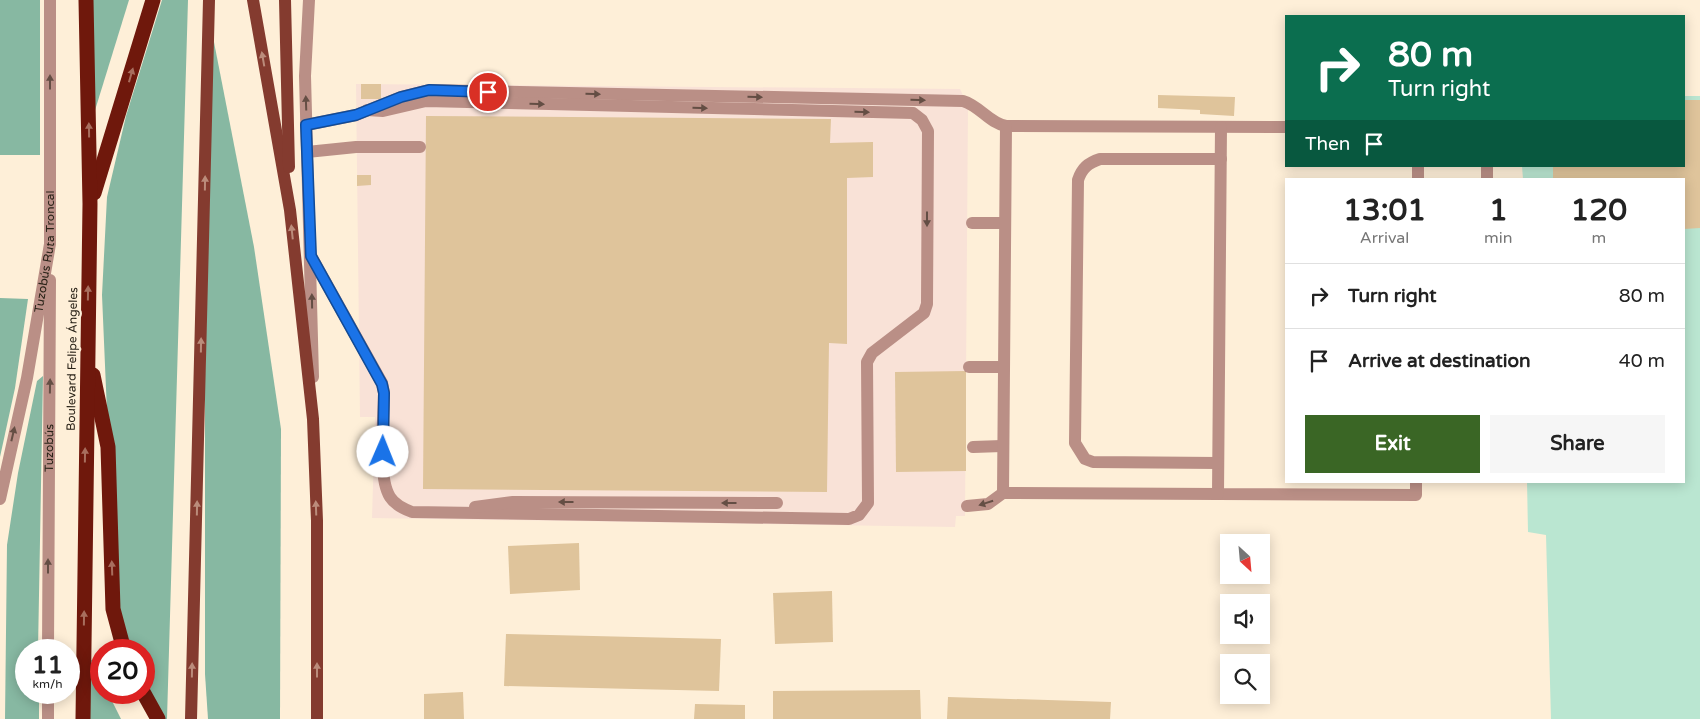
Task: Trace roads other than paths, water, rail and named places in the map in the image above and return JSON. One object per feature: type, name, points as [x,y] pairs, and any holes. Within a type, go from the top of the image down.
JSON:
[{"type":"highway","name":"Boulevard Felipe Ángeles","points":[[83,719],[86,345],[90,204],[86,0]]},
{"type":"highway","points":[[90,204],[153,0]]},
{"type":"highway","points":[[86,345],[108,447],[113,609],[121,639]]},
{"type":"highway","points":[[150,704],[158,719]]},
{"type":"main road","points":[[191,719],[209,0]]},
{"type":"main road","points":[[253,0],[290,210],[314,419],[317,531],[317,719]]},
{"type":"main road","points":[[285,0],[290,210]]},
{"type":"street","name":"Tuzobús Ruta Troncal","points":[[0,499],[27,378],[50,244],[50,0]]},
{"type":"street","points":[[309,0],[305,76],[314,419]]},
{"type":"street","points":[[306,125],[367,110],[401,97],[429,90],[963,101],[976,107],[998,124],[1006,126],[1285,127]]},
{"type":"street","points":[[311,256],[382,384],[384,393],[384,483],[390,498],[412,512],[849,519],[859,515],[868,504],[867,362],[872,353],[924,313],[927,304],[928,131],[922,120],[913,114],[426,101],[383,111],[367,110]]},
{"type":"street","points":[[1003,493],[1006,126]]},
{"type":"street","points":[[1218,494],[1221,127]]},
{"type":"street","points":[[307,152],[356,147],[420,147]]},
{"type":"street","points":[[1218,463],[1093,462],[1085,459],[1075,443],[1078,180],[1082,170],[1090,162],[1100,158],[1221,159]]},
{"type":"street","points":[[972,223],[1005,223]]},
{"type":"street","name":"Tuzobús","points":[[48,639],[50,244]]},
{"type":"street","points":[[969,368],[1003,367]]},
{"type":"street","points":[[973,447],[1002,446]]},
{"type":"street","points":[[966,506],[988,504],[1003,493],[1416,495],[1416,483]]},
{"type":"street","points":[[436,512],[513,502],[778,503]]},
{"type":"street","points":[[48,704],[48,719]]}]
